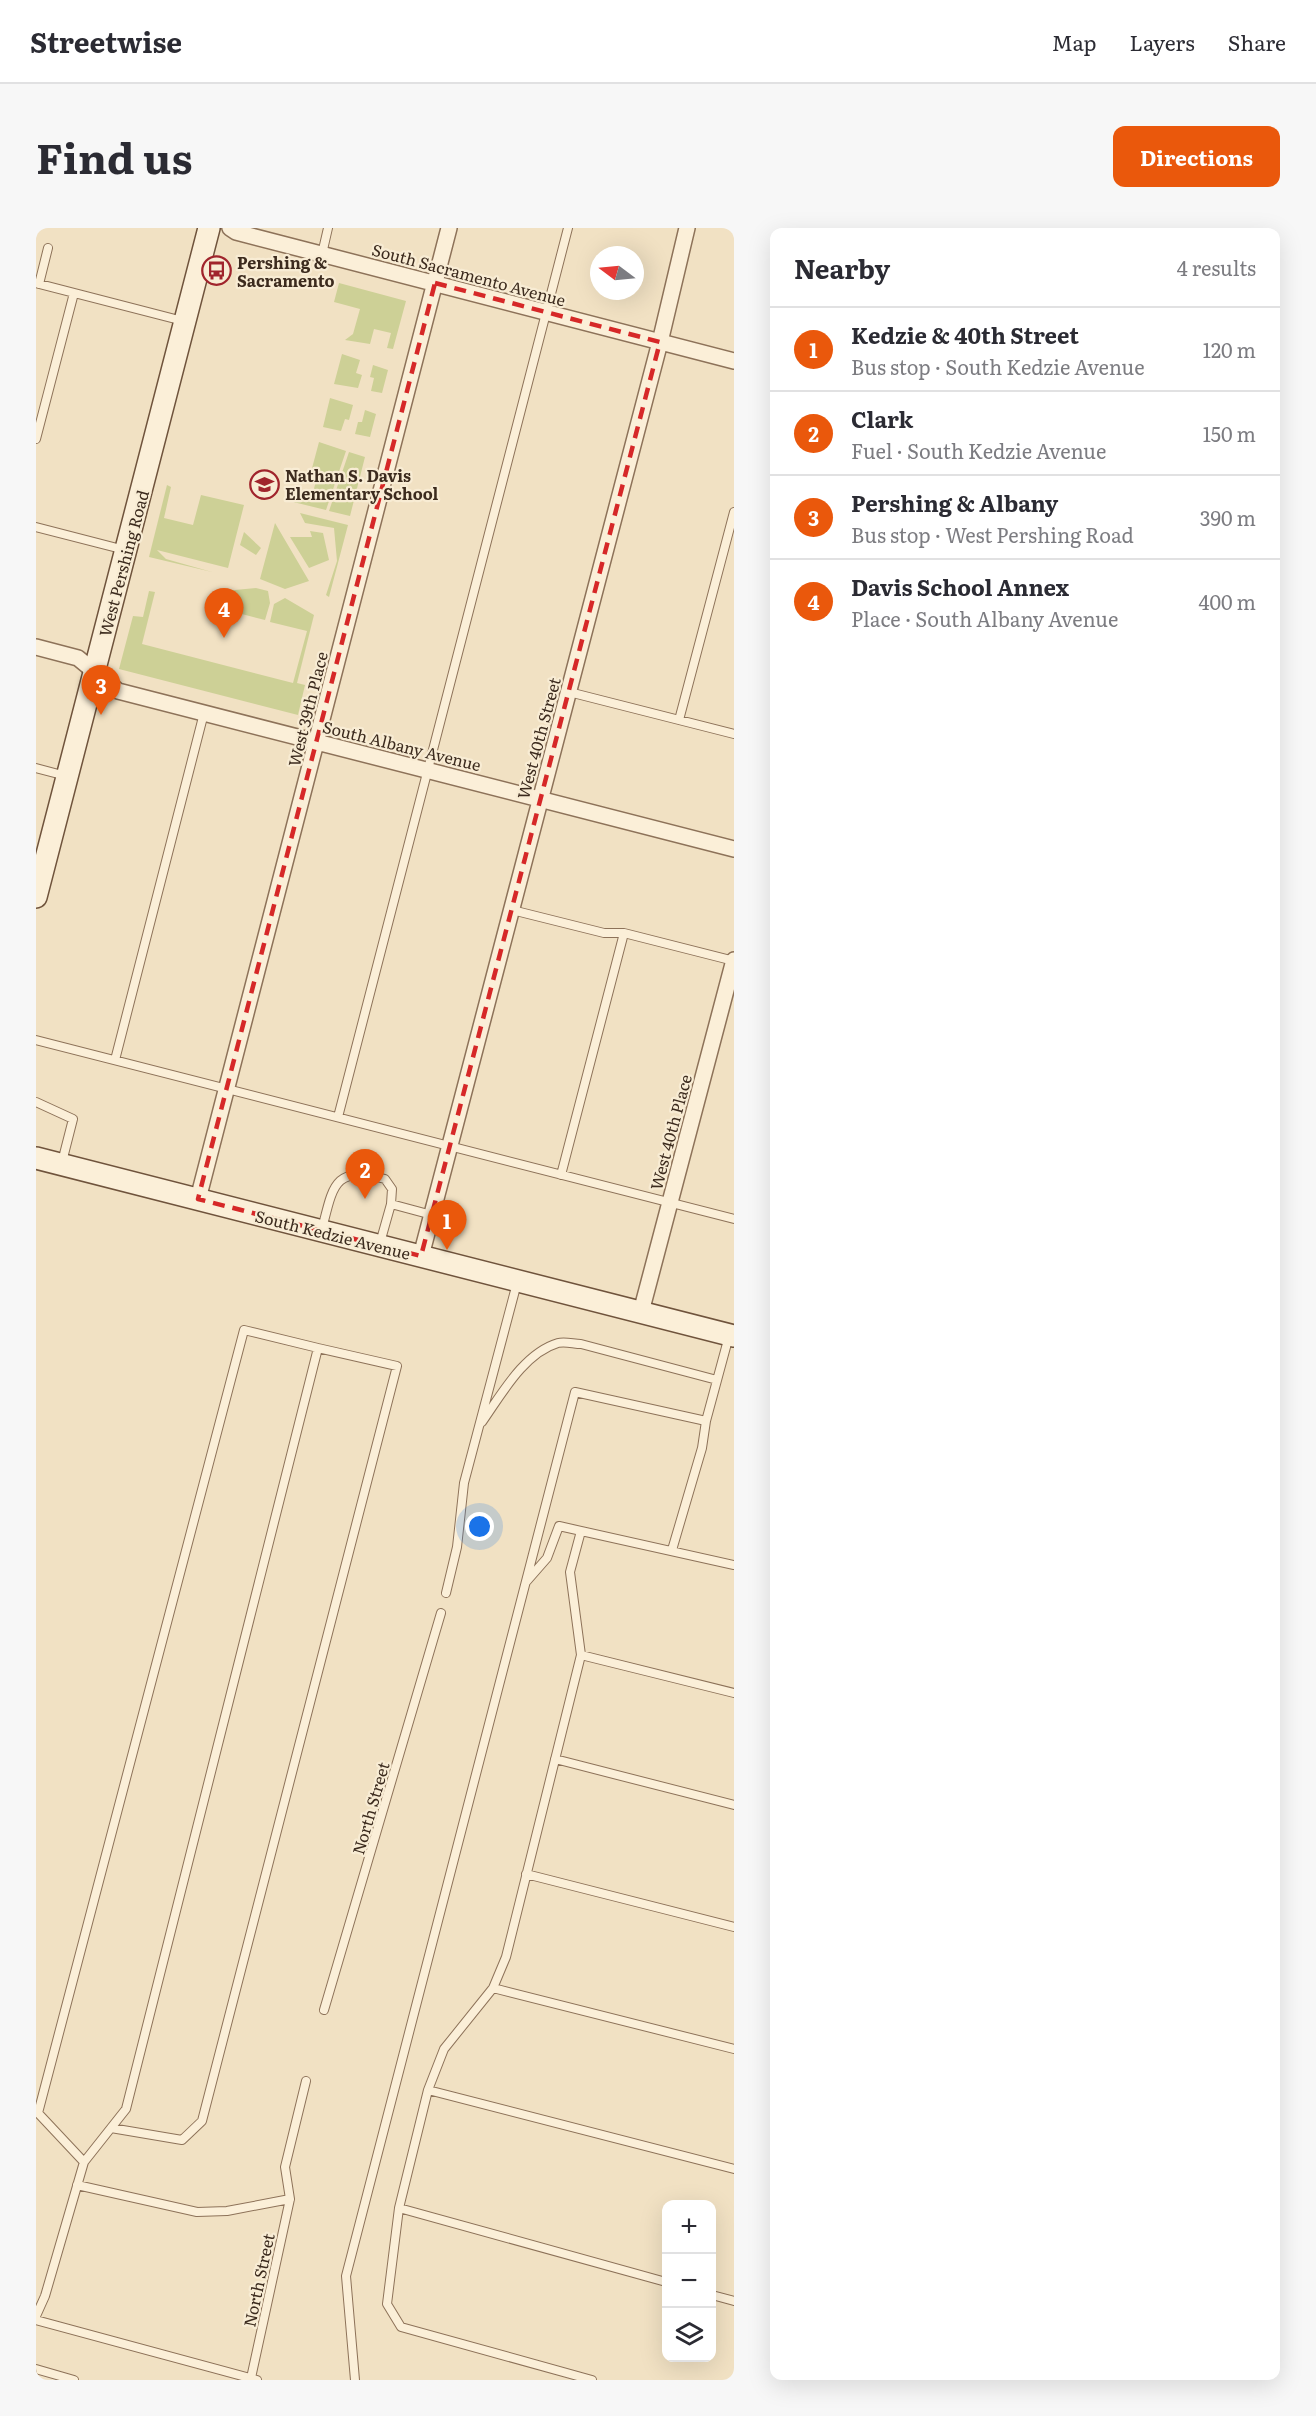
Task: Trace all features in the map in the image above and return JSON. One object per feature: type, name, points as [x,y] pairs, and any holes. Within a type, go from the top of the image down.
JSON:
[{"type":"main road","name":"West Pershing Road","points":[[36,897],[209,228]]},
{"type":"main road","name":"South Kedzie Avenue","points":[[36,1158],[731,1335]]},
{"type":"street","name":"South Sacramento Avenue","points":[[230,228],[237,232],[734,361]]},
{"type":"street","name":"West 39th Place","points":[[198,1199],[449,228]]},
{"type":"street","name":"West 40th Street","points":[[421,1256],[660,342],[687,228]]},
{"type":"street","name":"South Albany Avenue","points":[[36,647],[78,658],[118,691],[734,849]]},
{"type":"street","name":"West 40th Place","points":[[641,1312],[733,965]]},
{"type":"lane","points":[[322,254],[328,228]]},
{"type":"lane","points":[[338,1118],[567,228]]},
{"type":"lane","points":[[48,248],[38,283],[185,322]]},
{"type":"lane","points":[[36,439],[74,293]]},
{"type":"lane","points":[[679,720],[734,512]]},
{"type":"lane","points":[[36,527],[126,550]]},
{"type":"lane","points":[[569,692],[734,734]]},
{"type":"lane","points":[[115,1060],[204,713]]},
{"type":"lane","points":[[36,768],[67,776]]},
{"type":"lane","points":[[512,910],[604,933],[624,933],[733,965]]},
{"type":"lane","points":[[561,1175],[624,933]]},
{"type":"lane","points":[[36,1040],[734,1219]]},
{"type":"lane","points":[[36,1102],[74,1119],[61,1164]]},
{"type":"lane","points":[[321,1231],[334,1187],[348,1178],[364,1173],[386,1179],[392,1189],[391,1204],[379,1245]]},
{"type":"lane","points":[[391,1204],[432,1215]]},
{"type":"lane","points":[[446,1593],[457,1547],[464,1483],[518,1281]]},
{"type":"lane","points":[[84,2162],[38,2113],[244,1330],[397,1366],[202,2121],[182,2140],[111,2128]]},
{"type":"lane","points":[[672,1550],[702,1448],[706,1422],[731,1335]]},
{"type":"lane","points":[[479,1426],[529,1361],[560,1342],[582,1344],[717,1380]]},
{"type":"lane","points":[[254,2379],[36,2318],[45,2296],[84,2162],[126,2109],[318,1348]]},
{"type":"lane","points":[[355,2380],[346,2276],[574,1392],[706,1422]]},
{"type":"lane","points":[[524,1584],[547,1558],[560,1526],[734,1565]]},
{"type":"lane","points":[[581,1530],[570,1572],[581,1655],[506,1957],[493,1988],[444,2049],[428,2090],[399,2208],[387,2304],[401,2327],[592,2380]]},
{"type":"lane","name":"North Street","points":[[324,2010],[441,1613]]},
{"type":"lane","points":[[581,1655],[734,1693]]},
{"type":"lane","points":[[555,1759],[734,1805]]},
{"type":"lane","points":[[526,1874],[734,1927]]},
{"type":"lane","points":[[493,1988],[734,2049]]},
{"type":"lane","name":"North Street","points":[[254,2379],[290,2199],[285,2167],[306,2081]]},
{"type":"lane","points":[[428,2090],[734,2169]]},
{"type":"lane","points":[[77,2186],[197,2212],[227,2211],[290,2199]]},
{"type":"lane","points":[[399,2208],[662,2281]]},
{"type":"lane","points":[[716,2296],[734,2301]]},
{"type":"lane","points":[[36,2369],[74,2380]]},
{"type":"highlighted area","points":[[435,283],[660,342],[421,1256],[198,1199]]},
{"type":"green space","points":[[339,283],[406,301],[393,349],[387,348],[391,333],[374,329],[370,344],[345,340],[353,334],[360,309],[334,302]]},
{"type":"green space","points":[[342,354],[360,360],[356,373],[362,375],[358,388],[334,384]]},
{"type":"green space","points":[[373,365],[388,370],[382,393],[371,391],[374,378],[370,377]]},
{"type":"green space","points":[[330,398],[353,405],[349,420],[345,419],[341,431],[323,427]]},
{"type":"green space","points":[[365,410],[376,414],[370,437],[355,434],[358,422],[362,422]]},
{"type":"green space","points":[[319,442],[346,451],[326,510],[285,500],[288,487],[313,492],[318,474],[311,472]]},
{"type":"green space","points":[[349,452],[365,457],[350,516],[329,511]]},
{"type":"green space","points":[[167,485],[171,487],[164,518],[193,525],[201,495],[244,505],[228,568],[157,550],[166,559],[212,572],[149,557]]},
{"type":"green space","points":[[300,513],[348,525],[329,597],[326,595],[337,561],[334,528],[305,523]]},
{"type":"green space","points":[[275,523],[309,581],[285,589],[260,579]]},
{"type":"green space","points":[[310,531],[323,533],[329,560],[309,568],[290,537],[312,537]]},
{"type":"green space","points":[[244,532],[261,548],[256,555],[240,545]]},
{"type":"green space","points":[[256,588],[268,591],[270,603],[265,620],[219,608],[224,591]]},
{"type":"green space","points":[[149,591],[155,592],[142,644],[293,683],[307,631],[270,622],[274,604],[285,598],[314,615],[297,683],[305,685],[298,715],[119,669],[133,616],[143,617]]},
{"type":"place","name":"Pershing & Sacramento","points":[[216,271]]},
{"type":"place","name":"Nathan S. Davis Elementary School","points":[[264,484]]},
{"type":"place","name":"Davis School Annex","points":[[224,638]]},
{"type":"place","name":"Pershing & Albany","points":[[101,715]]},
{"type":"place","name":"Clark","points":[[365,1199]]},
{"type":"place","name":"Kedzie & 40th Street","points":[[447,1250]]}]
